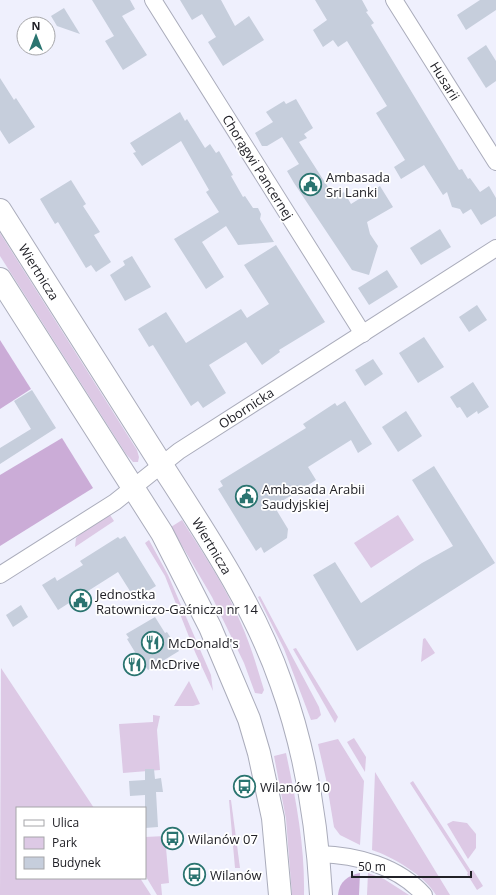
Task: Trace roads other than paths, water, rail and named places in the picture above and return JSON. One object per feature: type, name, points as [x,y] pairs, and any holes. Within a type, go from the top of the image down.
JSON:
[{"type":"main road","name":"Wiertnicza","points":[[0,210],[162,465],[246,602],[270,653],[300,742],[312,804],[319,854],[320,895]]},
{"type":"main road","points":[[0,279],[162,533],[210,627],[249,719],[269,792],[276,841],[280,895]]},
{"type":"street","name":"Chorągwi Pancernej","points":[[152,0],[363,334]]},
{"type":"street","name":"Husarii","points":[[394,0],[496,162]]},
{"type":"street","name":"Obornicka","points":[[0,575],[115,502],[194,441],[496,248]]},
{"type":"street","points":[[319,854],[350,857],[386,868],[416,886],[424,895]]},
{"type":"place","name":"Ambasada Sri Lanki","points":[[311,184]]},
{"type":"place","name":"Ambasada Arabii Saudyjskiej","points":[[247,496]]},
{"type":"place","name":"Jednostka Ratowniczo-Gaśnicza nr 14","points":[[81,601]]},
{"type":"place","name":"McDonald's","points":[[153,643]]},
{"type":"place","name":"McDrive","points":[[134,664]]},
{"type":"place","name":"Wilanów 10","points":[[245,787]]},
{"type":"place","name":"Wilanów 07","points":[[173,839]]},
{"type":"place","name":"Wilanów","points":[[195,875]]}]
